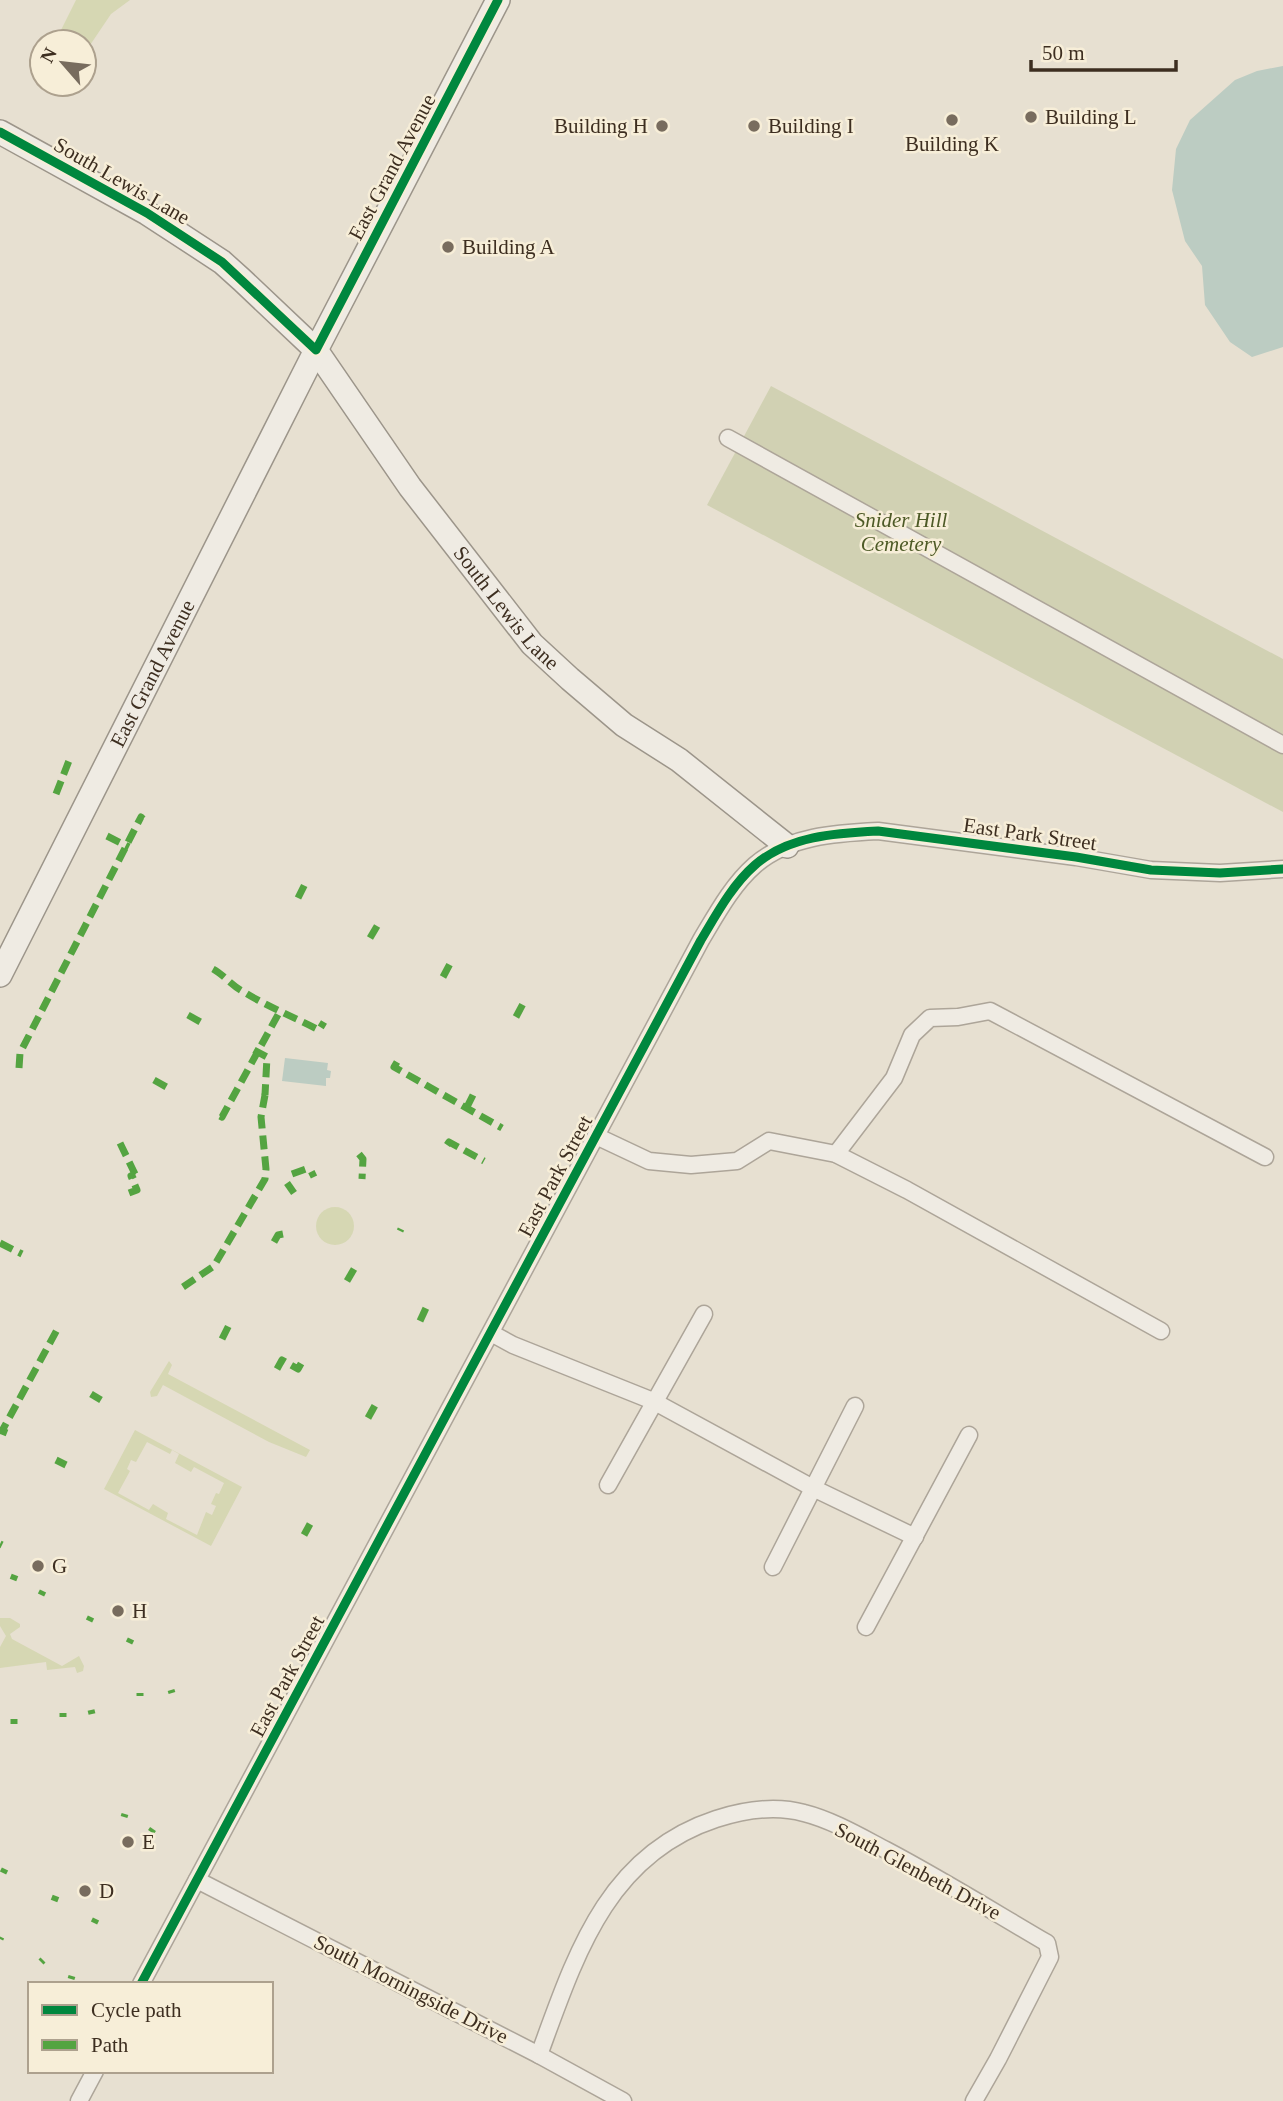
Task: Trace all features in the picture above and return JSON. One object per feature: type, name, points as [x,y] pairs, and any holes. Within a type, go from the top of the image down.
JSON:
[{"type":"street","name":"East Grand Avenue","points":[[0,975],[316,350],[498,0]]},
{"type":"street","name":"South Lewis Lane","points":[[0,132],[147,212],[222,262],[316,350],[410,488],[532,644],[624,724],[679,760],[787,846]]},
{"type":"street","points":[[728,438],[1283,746]]},
{"type":"street","name":"East Park Street","points":[[142,1982],[701,940],[726,900],[755,865],[787,846],[813,837],[878,831],[1151,870],[1220,873],[1283,869]]},
{"type":"street","points":[[836,1154],[894,1078],[912,1035],[930,1018],[958,1017],[990,1011],[1265,1157]]},
{"type":"street","points":[[596,1136],[649,1161],[691,1165],[737,1161],[769,1141],[836,1154],[907,1190],[1161,1331]]},
{"type":"street","points":[[608,1485],[704,1314]]},
{"type":"street","points":[[491,1333],[513,1345],[653,1401],[813,1488],[915,1537]]},
{"type":"street","points":[[773,1567],[855,1406]]},
{"type":"street","points":[[866,1627],[969,1435]]},
{"type":"street","name":"South Glenbeth Drive","points":[[539,2055],[572,1964],[621,1881],[643,1858],[696,1826],[739,1812],[767,1809],[804,1813],[859,1836],[1047,1943],[1050,1957],[974,2101]]},
{"type":"street","name":"South Morningside Drive","points":[[197,1880],[539,2055],[623,2101]]},
{"type":"street","points":[[79,2101],[94,2073]]},
{"type":"green space","points":[[76,0],[130,0],[111,14],[98,33],[98,28],[62,28]]},
{"type":"green space","name":"Snider Hill Cemetery","points":[[771,386],[1283,659],[1283,812],[707,505]]},
{"type":"green space","points":[[335,1207],[348,1213],[354,1226],[348,1239],[335,1245],[322,1239],[316,1226],[322,1213]]},
{"type":"green space","points":[[169,1361],[172,1365],[168,1374],[310,1450],[306,1457],[269,1442],[163,1385],[157,1396],[151,1397],[150,1392]]},
{"type":"green space","points":[[135,1430],[242,1487],[211,1546],[104,1489]],"holes":[[[147,1442],[170,1454],[172,1450],[179,1454],[175,1463],[191,1472],[194,1467],[224,1483],[211,1504],[216,1506],[212,1515],[206,1512],[197,1535],[166,1519],[168,1513],[153,1504],[149,1510],[118,1493],[130,1471],[127,1469],[131,1460],[136,1462]]]},
{"type":"green space","points":[[0,1618],[10,1618],[20,1624],[20,1627],[10,1634],[12,1639],[62,1666],[79,1656],[84,1666],[83,1671],[77,1673],[75,1667],[47,1670],[46,1662],[0,1668],[0,1647],[6,1636],[0,1626]]},
{"type":"shaded area","points":[[1283,66],[1283,347],[1252,357],[1230,342],[1205,305],[1202,266],[1185,241],[1172,190],[1176,149],[1190,120],[1235,80],[1257,71]]},
{"type":"shaded area","points":[[285,1058],[328,1063],[327,1070],[331,1071],[330,1078],[326,1078],[326,1086],[282,1081]]},
{"type":"marked path","points":[[56,794],[70,758]]},
{"type":"marked path","points":[[19,1068],[20,1053],[141,817],[143,819]]},
{"type":"marked path","points":[[107,836],[129,847]]},
{"type":"marked path","points":[[298,898],[307,880]]},
{"type":"marked path","points":[[370,938],[380,921]]},
{"type":"marked path","points":[[443,977],[452,960]]},
{"type":"marked path","points":[[213,969],[253,997],[319,1030],[324,1022]]},
{"type":"marked path","points":[[516,1017],[525,1000]]},
{"type":"marked path","points":[[220,1116],[222,1117],[280,1011]]},
{"type":"marked path","points":[[188,1015],[204,1024]]},
{"type":"marked path","points":[[254,1050],[267,1057],[265,1095]]},
{"type":"marked path","points":[[397,1062],[394,1067],[502,1128]]},
{"type":"marked path","points":[[154,1080],[170,1089]]},
{"type":"marked path","points":[[183,1287],[214,1266],[265,1179],[261,1117],[265,1095],[270,1095]]},
{"type":"marked path","points":[[467,1107],[473,1095]]},
{"type":"marked path","points":[[447,1145],[449,1142],[484,1161]]},
{"type":"marked path","points":[[120,1143],[135,1174],[141,1178]]},
{"type":"marked path","points":[[359,1154],[363,1159],[362,1179]]},
{"type":"marked path","points":[[292,1174],[306,1169],[311,1171],[314,1177]]},
{"type":"marked path","points":[[129,1193],[137,1190],[131,1176],[135,1174]]},
{"type":"marked path","points":[[287,1183],[294,1193]]},
{"type":"marked path","points":[[274,1242],[278,1235],[283,1234]]},
{"type":"marked path","points":[[0,1243],[22,1254]]},
{"type":"marked path","points":[[347,1281],[354,1269]]},
{"type":"marked path","points":[[420,1321],[426,1308]]},
{"type":"marked path","points":[[222,1339],[231,1321]]},
{"type":"marked path","points":[[7,1433],[2,1431],[58,1328]]},
{"type":"marked path","points":[[277,1369],[282,1360],[298,1369],[303,1360]]},
{"type":"marked path","points":[[91,1394],[101,1400]]},
{"type":"marked path","points":[[368,1418],[378,1400]]},
{"type":"marked path","points":[[56,1460],[66,1465]]},
{"type":"marked path","points":[[304,1535],[310,1524]]},
{"type":"marked path","points":[[13,1580],[15,1575]]},
{"type":"marked path","points":[[41,1595],[43,1591]]},
{"type":"marked path","points":[[89,1621],[91,1617]]},
{"type":"marked path","points":[[129,1643],[131,1639]]},
{"type":"marked path","points":[[91,1710],[92,1714]]},
{"type":"marked path","points":[[14,1719],[14,1724]]},
{"type":"marked path","points":[[3,1873],[5,1869]]},
{"type":"marked path","points":[[54,1901],[56,1896]]},
{"type":"marked path","points":[[94,1923],[96,1919]]},
{"type":"cycle path","points":[[0,132],[147,213],[222,262],[316,350],[498,0]]},
{"type":"cycle path","points":[[142,1982],[701,940],[725,901],[755,865],[768,855],[797,842],[829,835],[878,831],[1076,857],[1151,870],[1220,873],[1283,869]]},
{"type":"place","name":"Building L","points":[[1031,117]]},
{"type":"place","name":"Building K","points":[[952,120]]},
{"type":"place","name":"Building H","points":[[662,126]]},
{"type":"place","name":"Building I","points":[[754,126]]},
{"type":"place","name":"Building A","points":[[448,247]]},
{"type":"place","name":"G","points":[[38,1566]]},
{"type":"place","name":"H","points":[[118,1611]]},
{"type":"place","name":"E","points":[[128,1842]]},
{"type":"place","name":"D","points":[[85,1891]]}]
